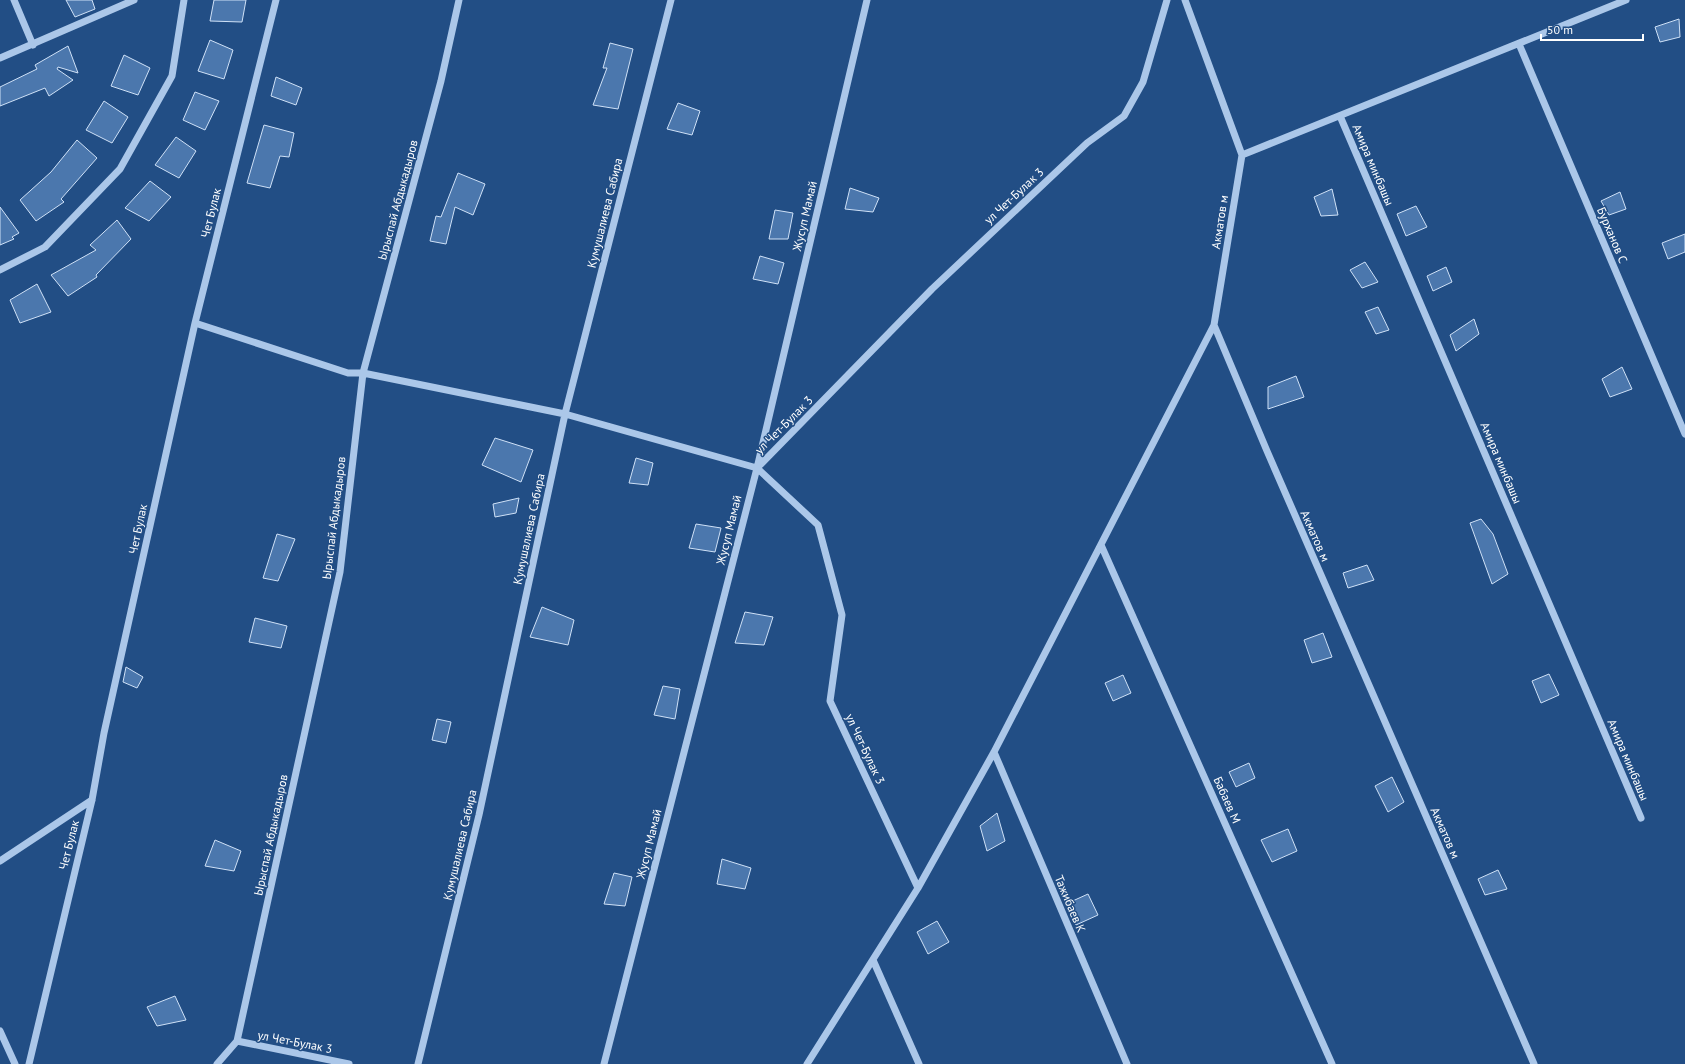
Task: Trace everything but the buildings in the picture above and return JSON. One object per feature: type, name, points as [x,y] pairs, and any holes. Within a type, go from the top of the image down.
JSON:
[{"type":"street","points":[[14,0],[33,45]]},
{"type":"street","points":[[0,58],[134,0]]},
{"type":"street","points":[[0,270],[45,247],[120,169],[172,76],[184,0]]},
{"type":"street","name":"Чет Булак","points":[[29,1064],[92,800],[104,733],[195,323],[276,0]]},
{"type":"street","name":"Ырыспай Абдыкадыров","points":[[237,1041],[340,572],[363,373],[441,82],[459,0]]},
{"type":"street","name":"Кумушалиева Сабира","points":[[418,1064],[479,815],[565,414],[671,0]]},
{"type":"street","name":"Жусуп Мамай","points":[[604,1064],[757,468],[867,0]]},
{"type":"street","name":"ул Чет-Булак 3","points":[[918,888],[830,701],[842,615],[818,525],[757,468],[932,289],[1087,143],[1124,116],[1143,82],[1167,0]]},
{"type":"street","name":"Акматов м","points":[[1184,0],[1242,155],[1214,325],[1266,451],[1534,1064]]},
{"type":"street","points":[[1242,155],[1626,0]]},
{"type":"street","name":"Бурханов С","points":[[1519,44],[1685,434]]},
{"type":"street","name":"Амира минбашы","points":[[1340,116],[1641,818]]},
{"type":"street","points":[[195,323],[348,373],[363,373],[565,414],[757,468]]},
{"type":"street","points":[[807,1064],[918,888],[994,752],[1214,325]]},
{"type":"street","name":"Бабаев М","points":[[1101,546],[1332,1064]]},
{"type":"street","name":"Тажибаев К","points":[[994,752],[1127,1064]]},
{"type":"street","points":[[0,861],[92,800]]},
{"type":"street","points":[[873,960],[919,1064]]},
{"type":"street","points":[[0,1031],[15,1064]]},
{"type":"street","points":[[217,1064],[237,1041]]},
{"type":"street","name":"ул Чет-Булак 3","points":[[237,1041],[349,1064]]}]
